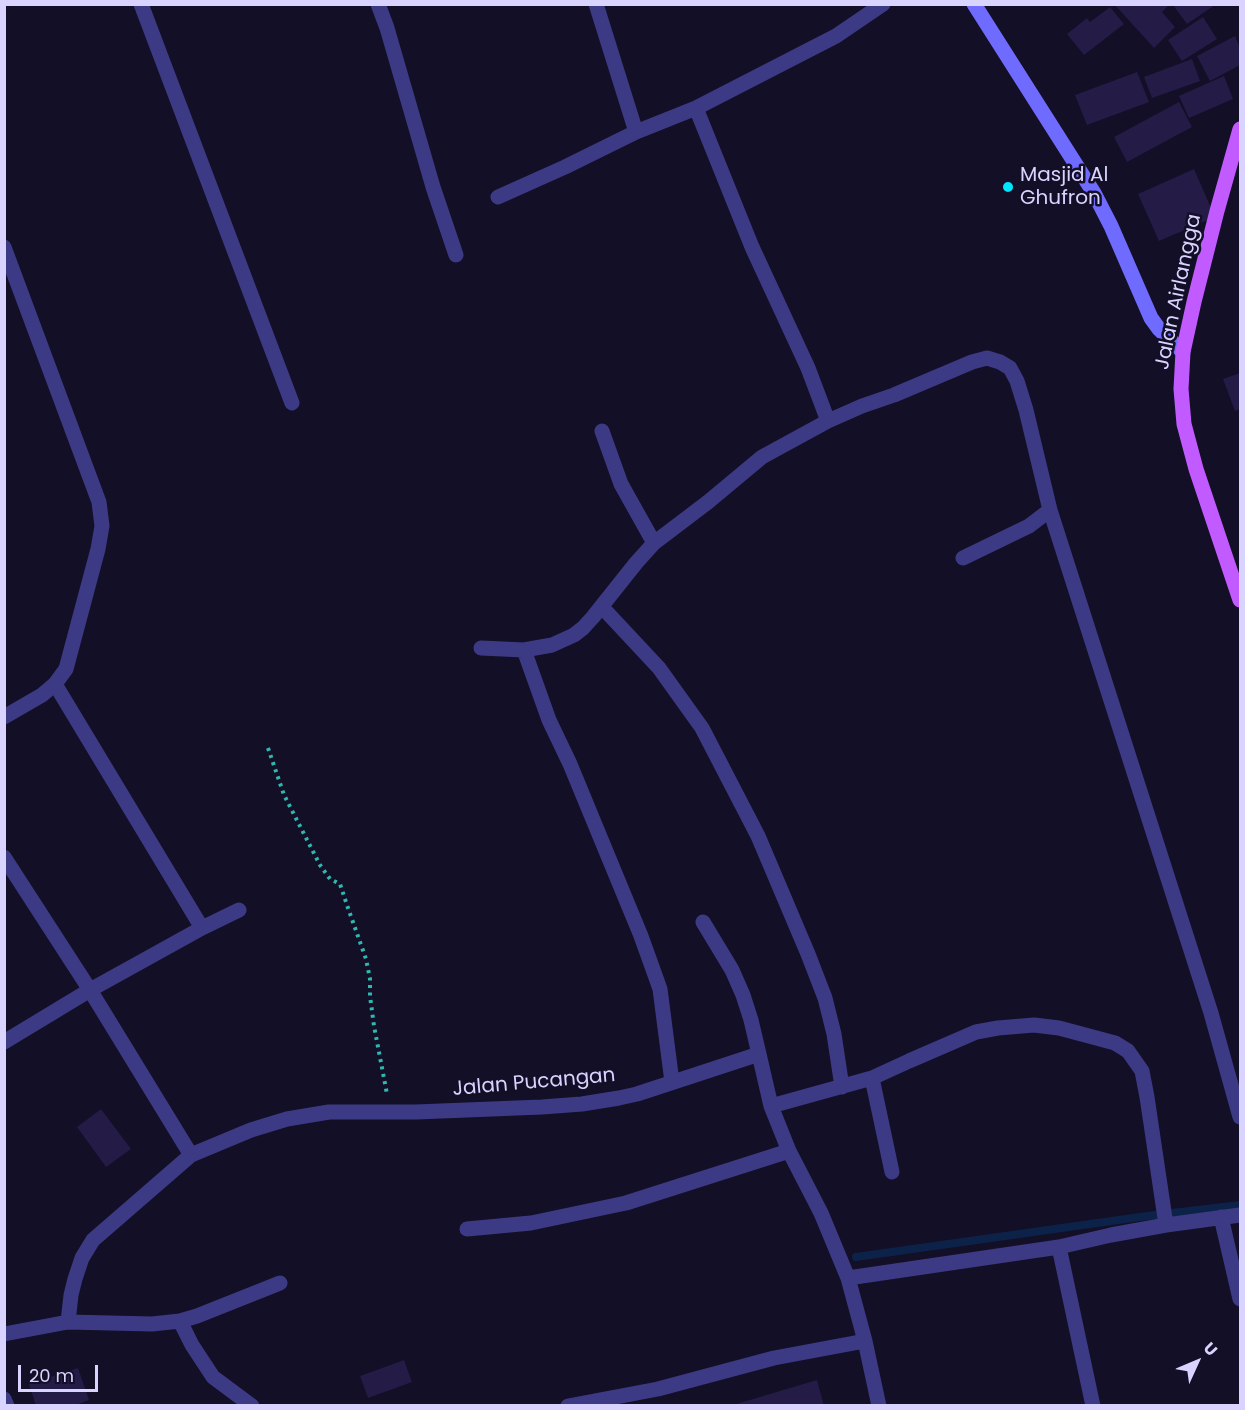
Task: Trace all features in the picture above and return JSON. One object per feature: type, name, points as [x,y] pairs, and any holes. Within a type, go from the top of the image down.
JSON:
[{"type":"main road","name":"Jalan Airlangga","points":[[1240,129],[1217,211],[1183,352],[1180,389],[1184,424],[1196,469],[1240,600]]},
{"type":"street","points":[[141,4],[292,403]]},
{"type":"street","points":[[378,4],[456,255]]},
{"type":"street","points":[[596,4],[636,132]]},
{"type":"street","points":[[498,197],[636,132],[696,108],[836,36],[883,4]]},
{"type":"street","points":[[974,4],[1094,193],[1151,318],[1183,352]]},
{"type":"street","points":[[696,108],[752,247],[808,368],[828,422]]},
{"type":"street","points":[[4,247],[99,502],[102,526],[66,669],[55,684],[42,695],[4,717]]},
{"type":"street","points":[[481,648],[524,650],[552,645],[583,628],[654,543],[762,457],[828,422],[972,362],[987,358],[1010,368],[1017,381],[1026,410],[1050,510],[1207,1002],[1240,1117]]},
{"type":"street","points":[[602,431],[621,484],[654,543]]},
{"type":"street","points":[[963,558],[1029,526],[1050,510]]},
{"type":"street","points":[[602,607],[659,668],[702,728],[758,836],[825,998],[834,1034],[842,1087]]},
{"type":"street","points":[[524,650],[549,720],[570,764],[660,989],[672,1082]]},
{"type":"street","points":[[55,684],[202,928]]},
{"type":"street","points":[[4,857],[90,990],[191,1155]]},
{"type":"street","points":[[4,1042],[90,990],[239,910]]},
{"type":"street","points":[[703,922],[732,970],[743,995],[771,1106],[789,1150],[821,1213],[848,1278],[879,1406]]},
{"type":"street","points":[[771,1106],[872,1078],[976,1032],[1034,1025],[1059,1028],[1115,1043],[1128,1051],[1142,1071],[1165,1224]]},
{"type":"street","name":"Jalan Pucangan","points":[[68,1322],[75,1279],[82,1258],[93,1240],[191,1155],[251,1130],[287,1119],[329,1112],[390,1112],[582,1104],[628,1096],[759,1054]]},
{"type":"street","points":[[872,1078],[892,1172]]},
{"type":"street","points":[[467,1229],[531,1223],[626,1203],[789,1150]]},
{"type":"street","points":[[848,1278],[1059,1247],[1165,1224],[1240,1215]]},
{"type":"street","points":[[1221,1217],[1240,1299]]},
{"type":"street","points":[[1059,1247],[1094,1406]]},
{"type":"street","points":[[4,1334],[68,1322],[152,1324],[180,1321],[280,1283]]},
{"type":"street","points":[[180,1321],[192,1345],[213,1377],[252,1406]]},
{"type":"street","points":[[568,1406],[658,1389],[774,1358],[865,1341]]},
{"type":"street","points":[[4,1399],[7,1406]]},
{"type":"path","points":[[268,748],[284,795],[320,865],[330,879],[340,884],[362,949],[370,979],[374,1026],[390,1112]]},
{"type":"building","points":[[1114,4],[1170,4],[1162,12],[1175,27],[1154,48]]},
{"type":"building","points":[[1173,5],[1215,5],[1187,24]]},
{"type":"building","points":[[1110,7],[1124,24],[1084,55],[1067,34],[1087,18],[1090,22]]},
{"type":"building","points":[[1203,17],[1217,39],[1182,61],[1168,40]]},
{"type":"building","points":[[1235,36],[1240,48],[1240,65],[1210,81],[1197,56]]},
{"type":"building","points":[[1192,59],[1200,81],[1152,98],[1144,77]]},
{"type":"building","points":[[1137,72],[1149,102],[1087,125],[1075,95]]},
{"type":"building","points":[[1224,76],[1233,99],[1189,118],[1179,96]]},
{"type":"building","points":[[1179,102],[1192,127],[1127,162],[1114,137]]},
{"type":"building","points":[[1194,169],[1215,217],[1159,241],[1138,194]]},
{"type":"building","points":[[1240,373],[1240,409],[1235,411],[1223,379]]},
{"type":"building","points":[[101,1109],[131,1149],[106,1167],[77,1127]]},
{"type":"building","points":[[404,1360],[412,1382],[368,1398],[360,1376]]},
{"type":"building","points":[[78,1368],[89,1400],[73,1406],[36,1406],[29,1384]]},
{"type":"building","points":[[817,1380],[824,1406],[733,1406],[733,1405]]},
{"type":"waterway","points":[[856,1257],[1240,1205]]},
{"type":"place","name":"Masjid Al Ghufron","points":[[1008,187]]}]
